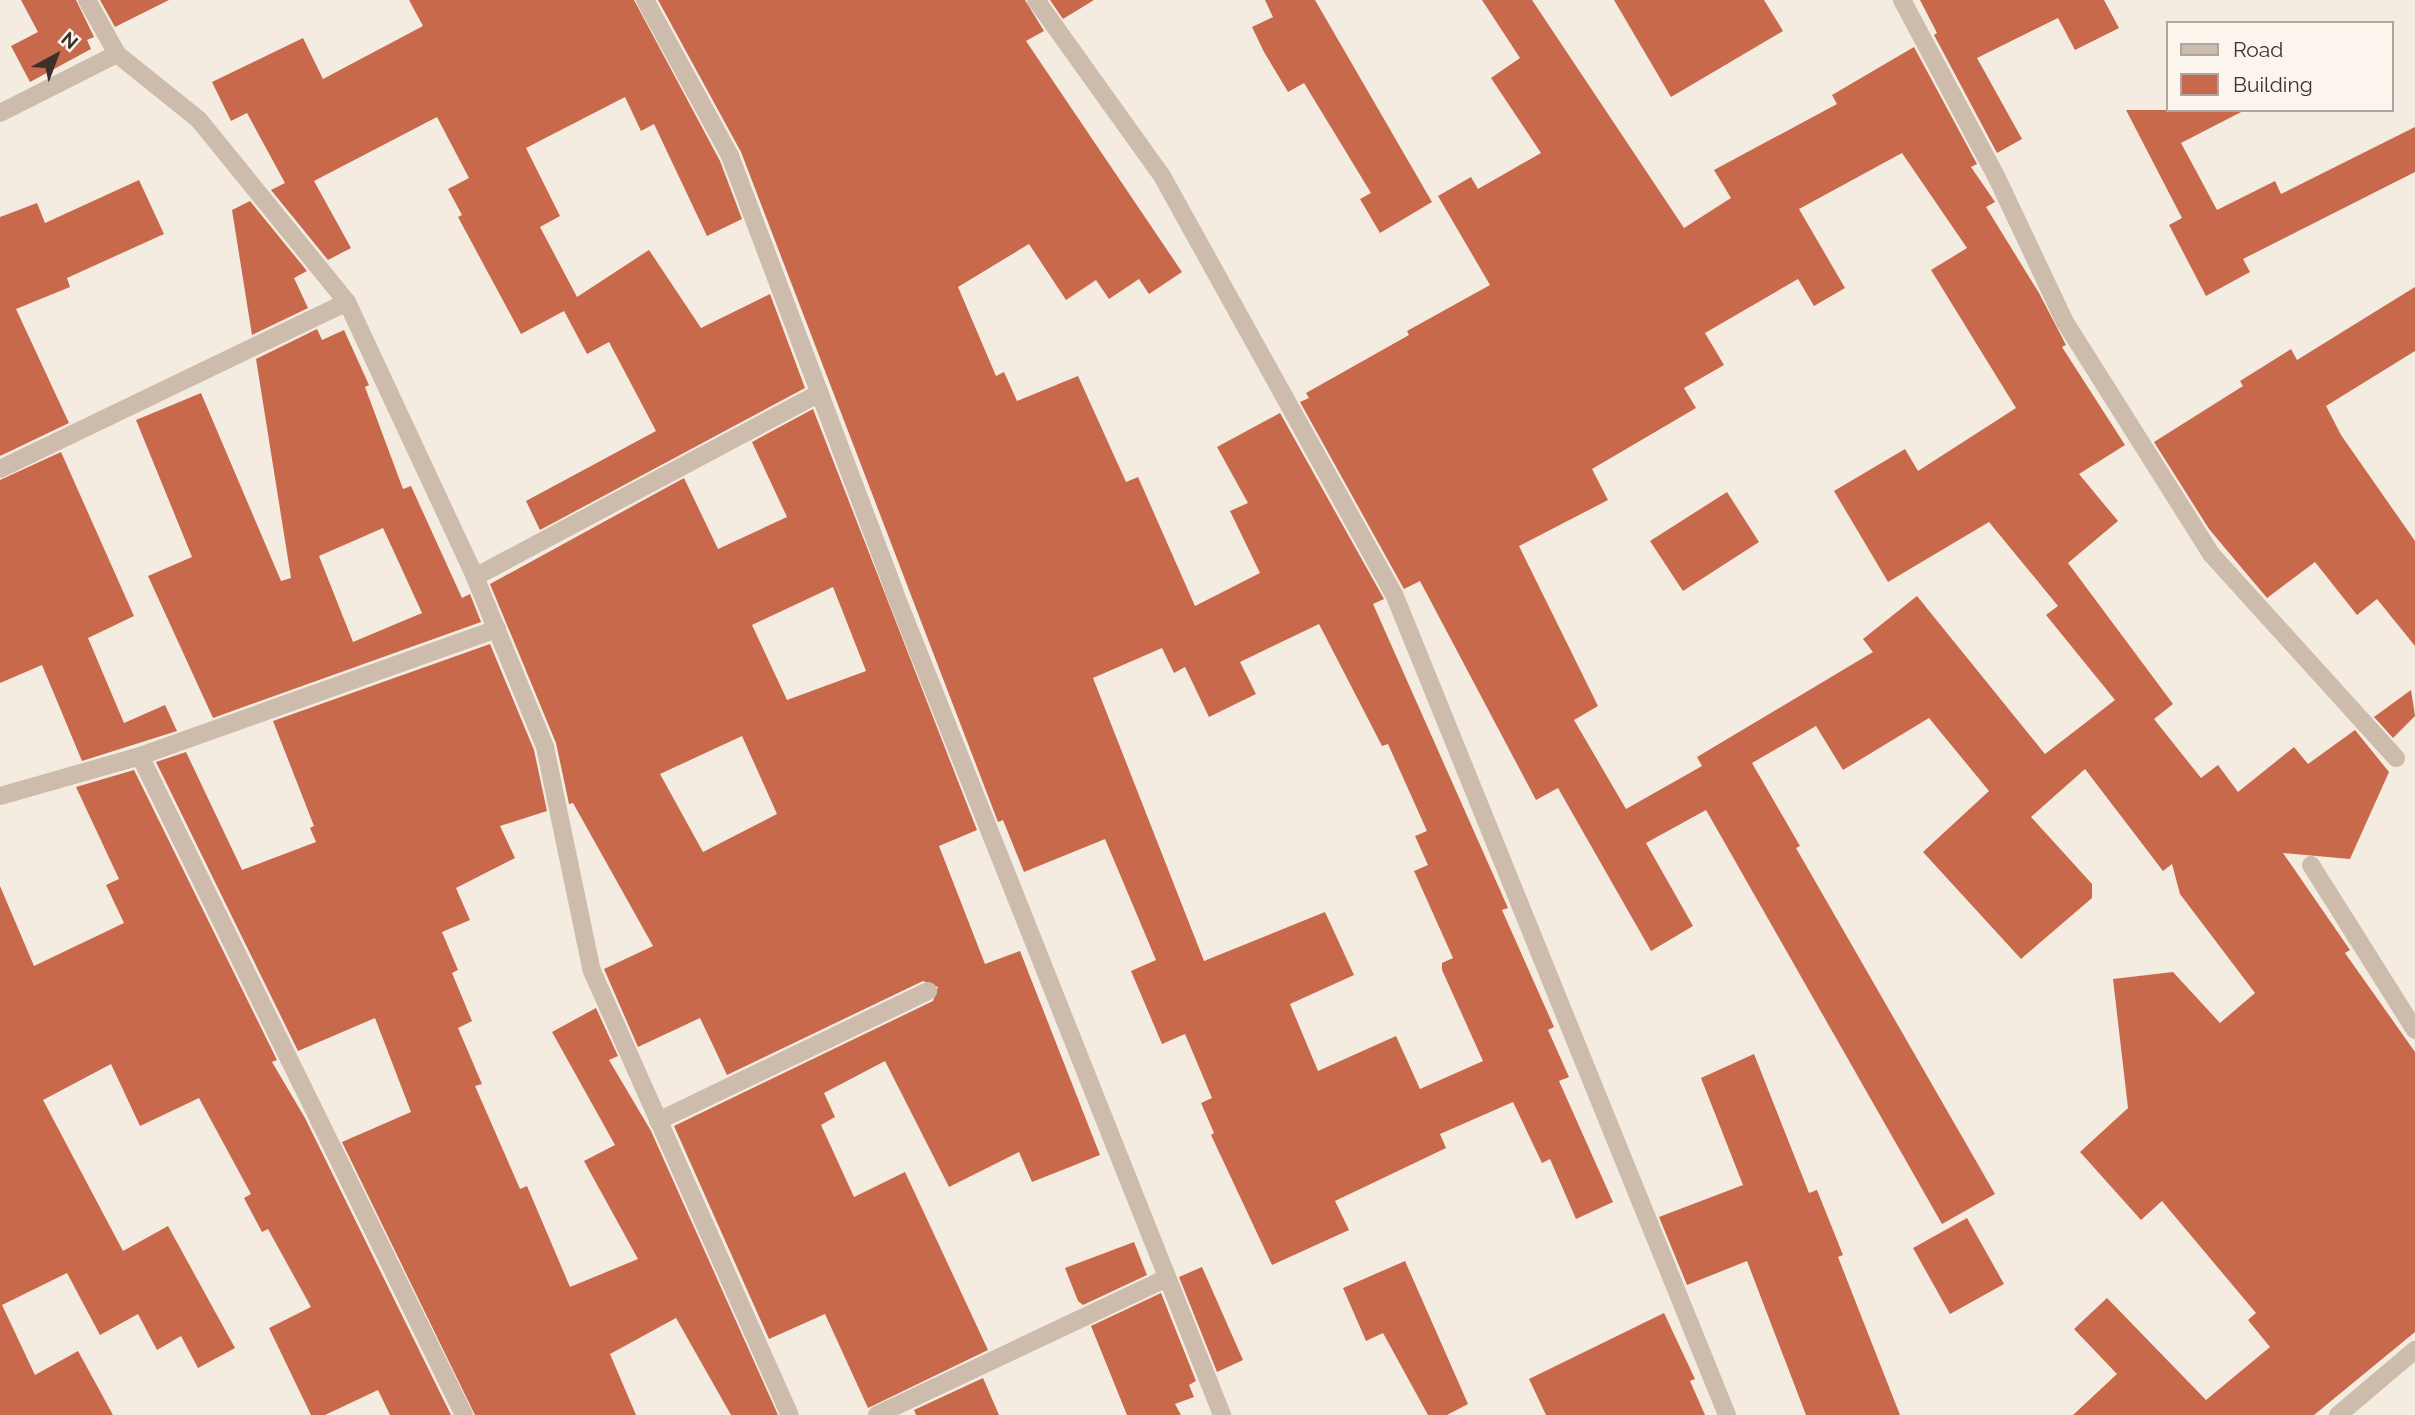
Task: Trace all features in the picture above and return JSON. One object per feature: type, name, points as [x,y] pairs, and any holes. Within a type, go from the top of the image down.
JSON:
[{"type":"street","points":[[87,0],[117,54],[199,120],[347,302],[475,577],[545,747],[592,971],[790,1415]]},
{"type":"street","points":[[645,0],[730,156],[819,393],[1222,1415]]},
{"type":"street","points":[[1036,0],[1162,176],[1394,594],[1727,1415]]},
{"type":"street","points":[[1902,0],[1996,176],[2065,322],[2212,555],[2396,758]]},
{"type":"street","points":[[0,113],[117,54]]},
{"type":"street","points":[[0,469],[347,302]]},
{"type":"street","points":[[475,577],[819,393]]},
{"type":"street","points":[[0,796],[140,756],[497,629]]},
{"type":"street","points":[[140,756],[464,1415]]},
{"type":"street","points":[[2311,865],[2415,1030]]},
{"type":"street","points":[[658,1121],[928,991]]},
{"type":"street","points":[[877,1415],[1167,1278]]},
{"type":"street","points":[[2338,1415],[2415,1350]]},
{"type":"building","points":[[21,0],[76,0],[94,37],[87,40],[91,49],[30,82],[11,46],[38,32]]},
{"type":"building","points":[[100,0],[169,0],[115,27]]},
{"type":"building","points":[[409,0],[634,0],[720,161],[742,219],[707,236],[654,124],[641,131],[625,97],[526,148],[560,216],[540,227],[577,297],[649,250],[701,328],[770,294],[805,388],[540,530],[526,501],[656,431],[609,342],[587,354],[564,311],[521,334],[458,217],[462,215],[448,189],[469,178],[437,117],[314,181],[351,248],[328,260],[271,190],[285,183],[247,113],[231,121],[212,82],[303,38],[323,79],[423,26]]},
{"type":"building","points":[[658,0],[1025,0],[1044,31],[1026,41],[1182,272],[1149,294],[1139,279],[1109,299],[1096,280],[1066,300],[1029,244],[958,287],[996,376],[1004,372],[1017,401],[1078,376],[1126,482],[1138,477],[1195,606],[1260,573],[1230,511],[1248,503],[1217,447],[1280,413],[1384,599],[1373,604],[1508,908],[1502,910],[1554,1027],[1548,1030],[1569,1077],[1559,1081],[1613,1202],[1576,1219],[1550,1159],[1542,1163],[1513,1102],[1440,1134],[1446,1148],[1335,1201],[1349,1230],[1272,1265],[1211,1135],[1214,1133],[1201,1103],[1212,1098],[1185,1034],[1162,1044],[1131,971],[1156,960],[1105,839],[1024,872],[1003,820],[998,822],[741,152]],"holes":[[[1319,624],[1382,746],[1388,744],[1427,831],[1415,836],[1428,865],[1414,871],[1453,958],[1442,963],[1442,970],[1483,1061],[1420,1089],[1396,1036],[1318,1071],[1290,1004],[1354,975],[1325,912],[1204,961],[1093,678],[1162,648],[1174,673],[1185,667],[1209,717],[1256,694],[1240,662]]]},
{"type":"building","points":[[1050,0],[1094,0],[1063,19]]},
{"type":"building","points":[[1265,0],[1315,0],[1432,202],[1380,233],[1360,199],[1371,193],[1304,83],[1288,92],[1264,52],[1252,27],[1273,17]]},
{"type":"building","points":[[1482,0],[1532,0],[1684,228],[1731,198],[1714,170],[1837,104],[1832,95],[1914,47],[1977,164],[1971,167],[1995,202],[1986,207],[2039,293],[2066,345],[2062,347],[2125,445],[2079,474],[2118,521],[2068,563],[2173,704],[2154,719],[2201,778],[2218,765],[2238,792],[2294,747],[2308,764],[2355,730],[2389,772],[2350,859],[2283,853],[2350,950],[2345,953],[2415,1052],[2415,1332],[2314,1415],[2073,1415],[2117,1374],[2074,1329],[2107,1298],[2206,1400],[2270,1347],[2248,1320],[2256,1313],[2162,1201],[2141,1220],[2080,1152],[2128,1108],[2113,979],[2173,972],[2220,1023],[2255,993],[2180,894],[2172,864],[2163,871],[2085,769],[2031,817],[2092,884],[2092,898],[2021,959],[1923,852],[1989,791],[1929,718],[1843,770],[1816,726],[1752,763],[1800,846],[1796,848],[1995,1194],[1942,1224],[1706,810],[1646,843],[1693,926],[1651,951],[1558,788],[1536,800],[1420,581],[1404,589],[1300,402],[1309,398],[1306,393],[1409,335],[1407,331],[1490,285],[1438,196],[1471,177],[1478,189],[1541,153],[1491,78],[1520,58]],"holes":[[[1902,153],[1967,248],[1931,270],[2016,408],[1918,471],[1905,449],[1834,491],[1888,582],[1989,522],[2058,606],[2046,615],[2115,700],[2045,754],[1917,596],[1863,639],[1873,652],[1697,757],[1702,766],[1626,809],[1574,720],[1598,706],[1519,546],[1608,500],[1592,469],[1696,408],[1684,388],[1724,365],[1705,333],[1798,279],[1814,306],[1845,288],[1799,209]]]},
{"type":"building","points":[[1614,0],[1764,0],[1783,31],[1671,97]]},
{"type":"building","points":[[1920,0],[2104,0],[2119,28],[2075,50],[2058,18],[1977,58],[2022,139],[1997,153],[1934,35],[1937,33]]},
{"type":"building","points":[[2126,110],[2241,112],[2181,143],[2217,210],[2275,181],[2281,194],[2415,127],[2415,172],[2243,259],[2250,272],[2206,296],[2169,225],[2182,218]]},
{"type":"building","points":[[139,180],[164,234],[67,278],[70,287],[16,309],[69,423],[0,456],[0,217],[37,203],[45,223]]},
{"type":"building","points":[[250,201],[307,271],[294,278],[308,308],[252,335],[232,210]]},
{"type":"building","points":[[2415,287],[2415,351],[2326,406],[2341,435],[2415,541],[2415,646],[2377,599],[2357,615],[2315,562],[2267,598],[2209,529],[2154,442],[2243,386],[2240,381],[2291,349],[2297,360]]},
{"type":"building","points":[[317,329],[322,340],[344,330],[369,385],[365,387],[403,489],[411,486],[462,598],[470,594],[481,622],[213,718],[148,576],[192,557],[136,420],[201,393],[281,581],[291,578],[256,359]],"holes":[[[383,528],[422,613],[353,642],[319,556]]]},
{"type":"building","points":[[813,409],[977,830],[939,846],[985,964],[1020,951],[1100,1155],[1032,1182],[1019,1152],[949,1187],[885,1061],[824,1093],[835,1117],[821,1125],[854,1197],[905,1172],[988,1350],[868,1408],[825,1314],[769,1339],[674,1126],[933,1001],[938,987],[923,981],[727,1075],[700,1018],[638,1047],[604,969],[653,946],[573,803],[569,804],[556,743],[490,584],[684,478],[718,549],[787,517],[752,442]],"holes":[[[833,587],[866,671],[787,700],[752,625]],[[742,736],[777,814],[703,852],[660,774]]]},
{"type":"building","points":[[61,452],[134,616],[88,638],[124,723],[165,705],[177,731],[82,761],[42,665],[0,683],[0,480]]},
{"type":"building","points":[[1727,492],[1759,542],[1683,591],[1650,541]]},
{"type":"building","points":[[490,644],[534,750],[547,811],[500,826],[515,858],[456,888],[470,920],[442,932],[458,970],[452,973],[472,1021],[458,1028],[482,1084],[475,1086],[520,1189],[527,1186],[570,1287],[638,1259],[584,1161],[615,1145],[552,1032],[596,1008],[618,1056],[609,1060],[651,1131],[778,1415],[731,1415],[676,1318],[610,1354],[636,1415],[475,1415],[342,1142],[411,1112],[375,1018],[298,1051],[156,762],[186,752],[242,870],[316,842],[310,828],[314,826],[273,721]]},
{"type":"building","points":[[2411,690],[2415,716],[2393,738],[2374,717]]},
{"type":"building","points":[[134,770],[277,1060],[272,1062],[305,1118],[451,1415],[390,1415],[378,1390],[325,1415],[311,1415],[269,1328],[311,1307],[268,1229],[262,1232],[244,1198],[251,1194],[199,1098],[140,1126],[111,1064],[43,1100],[123,1251],[168,1226],[235,1348],[198,1368],[181,1336],[157,1350],[138,1314],[100,1335],[67,1273],[2,1305],[35,1375],[78,1351],[113,1415],[0,1415],[0,886],[34,966],[124,923],[106,885],[119,879],[76,787]]},
{"type":"building","points":[[1754,1054],[1809,1193],[1817,1190],[1843,1255],[1838,1257],[1900,1415],[1806,1415],[1747,1261],[1687,1285],[1659,1217],[1743,1185],[1701,1078]]},
{"type":"building","points":[[1967,1218],[2004,1284],[1950,1314],[1913,1248]]},
{"type":"building","points":[[1134,1242],[1147,1275],[1083,1305],[1078,1301],[1065,1268]]},
{"type":"building","points":[[1405,1261],[1468,1404],[1447,1415],[1428,1415],[1383,1333],[1366,1341],[1343,1288]]},
{"type":"building","points":[[1202,1267],[1243,1360],[1217,1372],[1179,1277]]},
{"type":"building","points":[[1161,1293],[1196,1381],[1189,1385],[1194,1397],[1175,1404],[1181,1415],[1127,1415],[1091,1326]]},
{"type":"building","points":[[1664,1313],[1695,1379],[1690,1381],[1705,1415],[1546,1415],[1529,1379]]},
{"type":"building","points":[[983,1378],[999,1415],[916,1415],[914,1410]]}]
